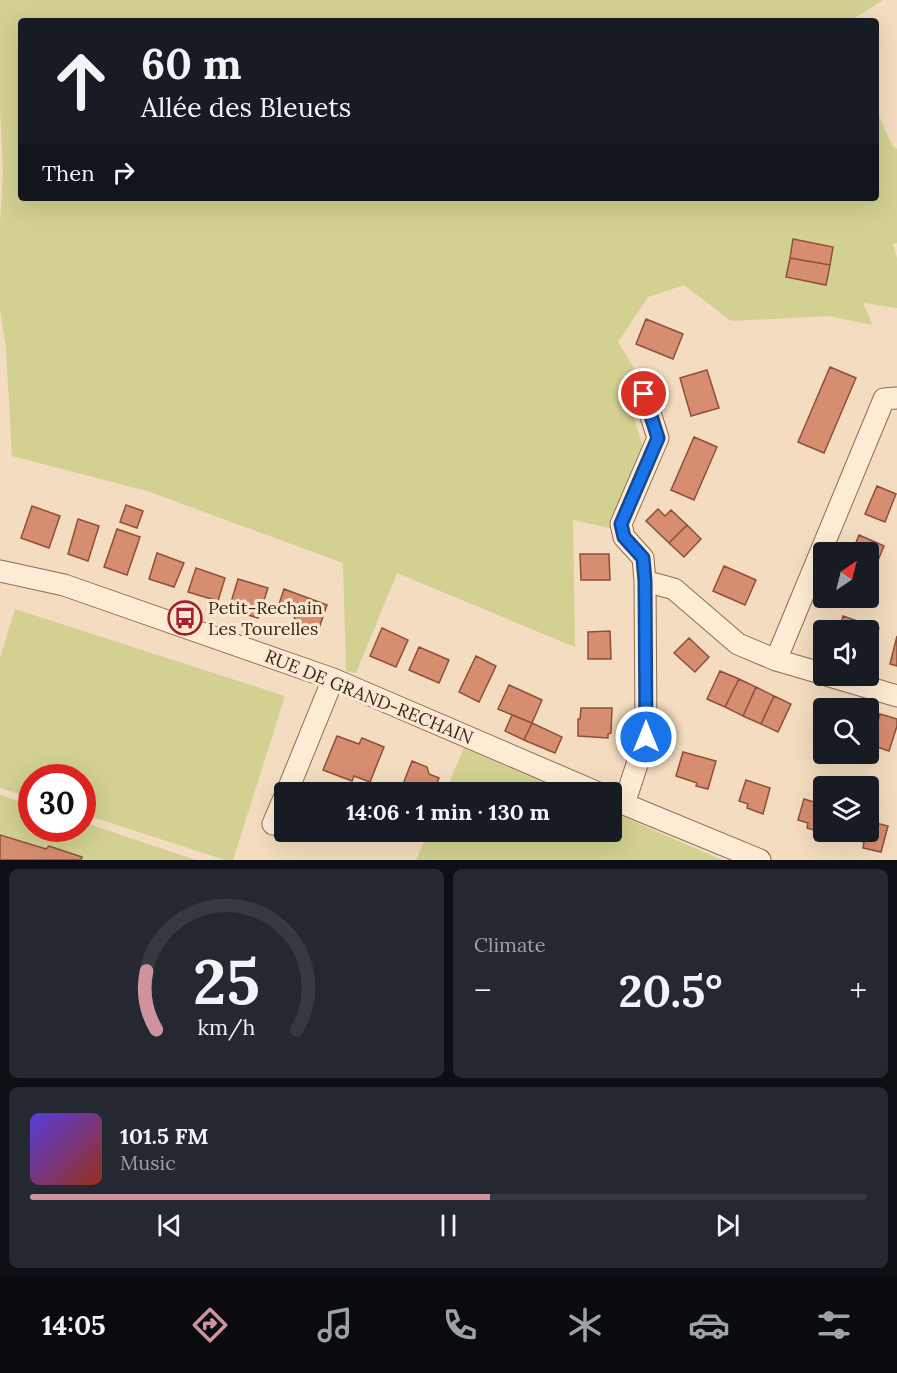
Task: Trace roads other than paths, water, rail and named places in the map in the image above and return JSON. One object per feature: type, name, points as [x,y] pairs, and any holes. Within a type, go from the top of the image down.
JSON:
[{"type":"street","points":[[622,793],[646,737],[643,558],[624,537],[621,524],[658,438],[644,394]]},
{"type":"street","points":[[776,660],[884,399],[897,398]]},
{"type":"street","name":"RUE DE GRAND-RECHAIN","points":[[0,571],[64,585],[333,679],[573,782]]},
{"type":"street","points":[[645,581],[674,589],[738,644],[776,660],[813,671]]},
{"type":"street","points":[[291,782],[333,679]]},
{"type":"street","points":[[863,686],[897,696]]},
{"type":"street","points":[[622,804],[760,860]]},
{"type":"place","name":"Petit-Rechain Les Tourelles","points":[[185,618]]}]
